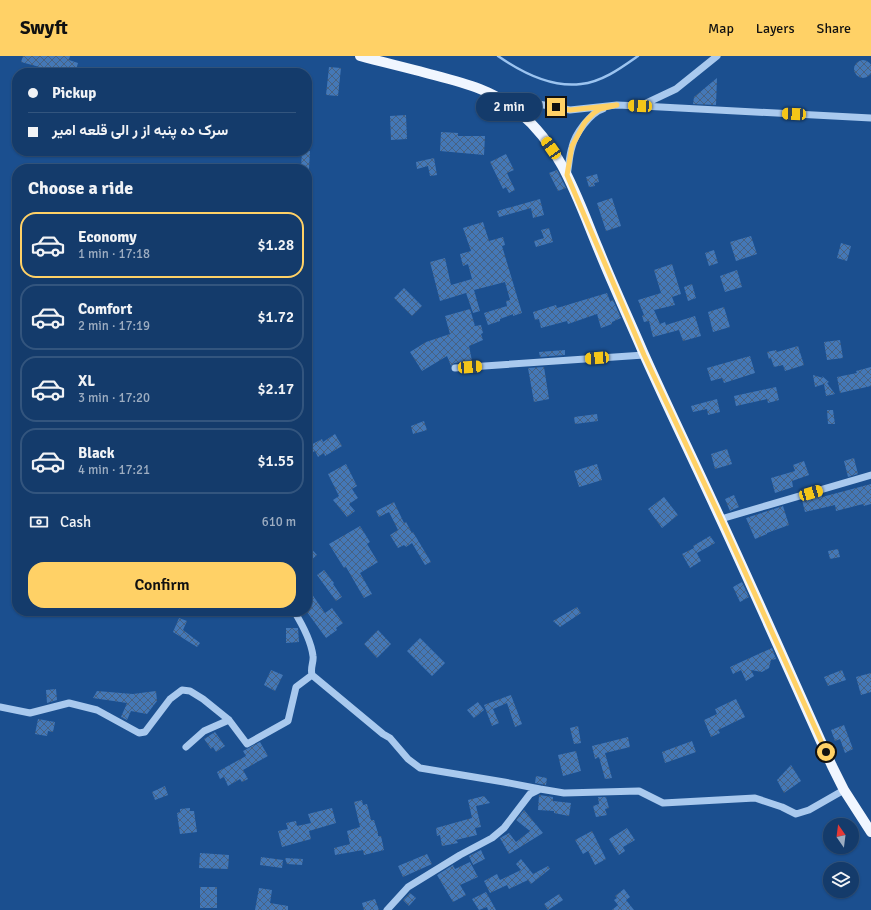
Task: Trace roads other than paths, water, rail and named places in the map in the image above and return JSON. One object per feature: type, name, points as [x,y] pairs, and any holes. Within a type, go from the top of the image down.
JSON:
[{"type":"main road","points":[[360,56],[480,88],[497,96],[520,112],[532,124],[553,151],[567,175],[644,355],[721,519],[844,790],[871,832]]},
{"type":"street","points":[[640,106],[676,88],[717,56]]},
{"type":"street","points":[[497,96],[570,110],[617,105],[871,118]]},
{"type":"street","points":[[567,175],[572,146],[585,122],[600,109],[617,105]]},
{"type":"street","points":[[455,368],[644,355]]},
{"type":"street","points":[[721,519],[871,475]]},
{"type":"street","points":[[297,616],[305,630],[313,657],[310,668],[312,675],[382,734],[390,738],[408,759],[420,768],[564,793],[639,791],[663,803],[755,798],[782,807],[796,814],[809,810],[844,790]]},
{"type":"street","points":[[0,707],[30,714],[69,703],[97,710],[139,733],[145,732],[170,699],[182,690],[190,691],[229,720],[247,744],[288,721],[296,687],[312,675]]},
{"type":"street","points":[[186,747],[204,731],[229,720]]},
{"type":"street","points":[[387,910],[408,887],[496,835],[504,828],[530,794],[540,789]]},
{"type":"waterway","points":[[498,56],[516,68],[537,78],[559,84],[570,85],[589,83],[604,77],[618,70],[638,56]]}]
